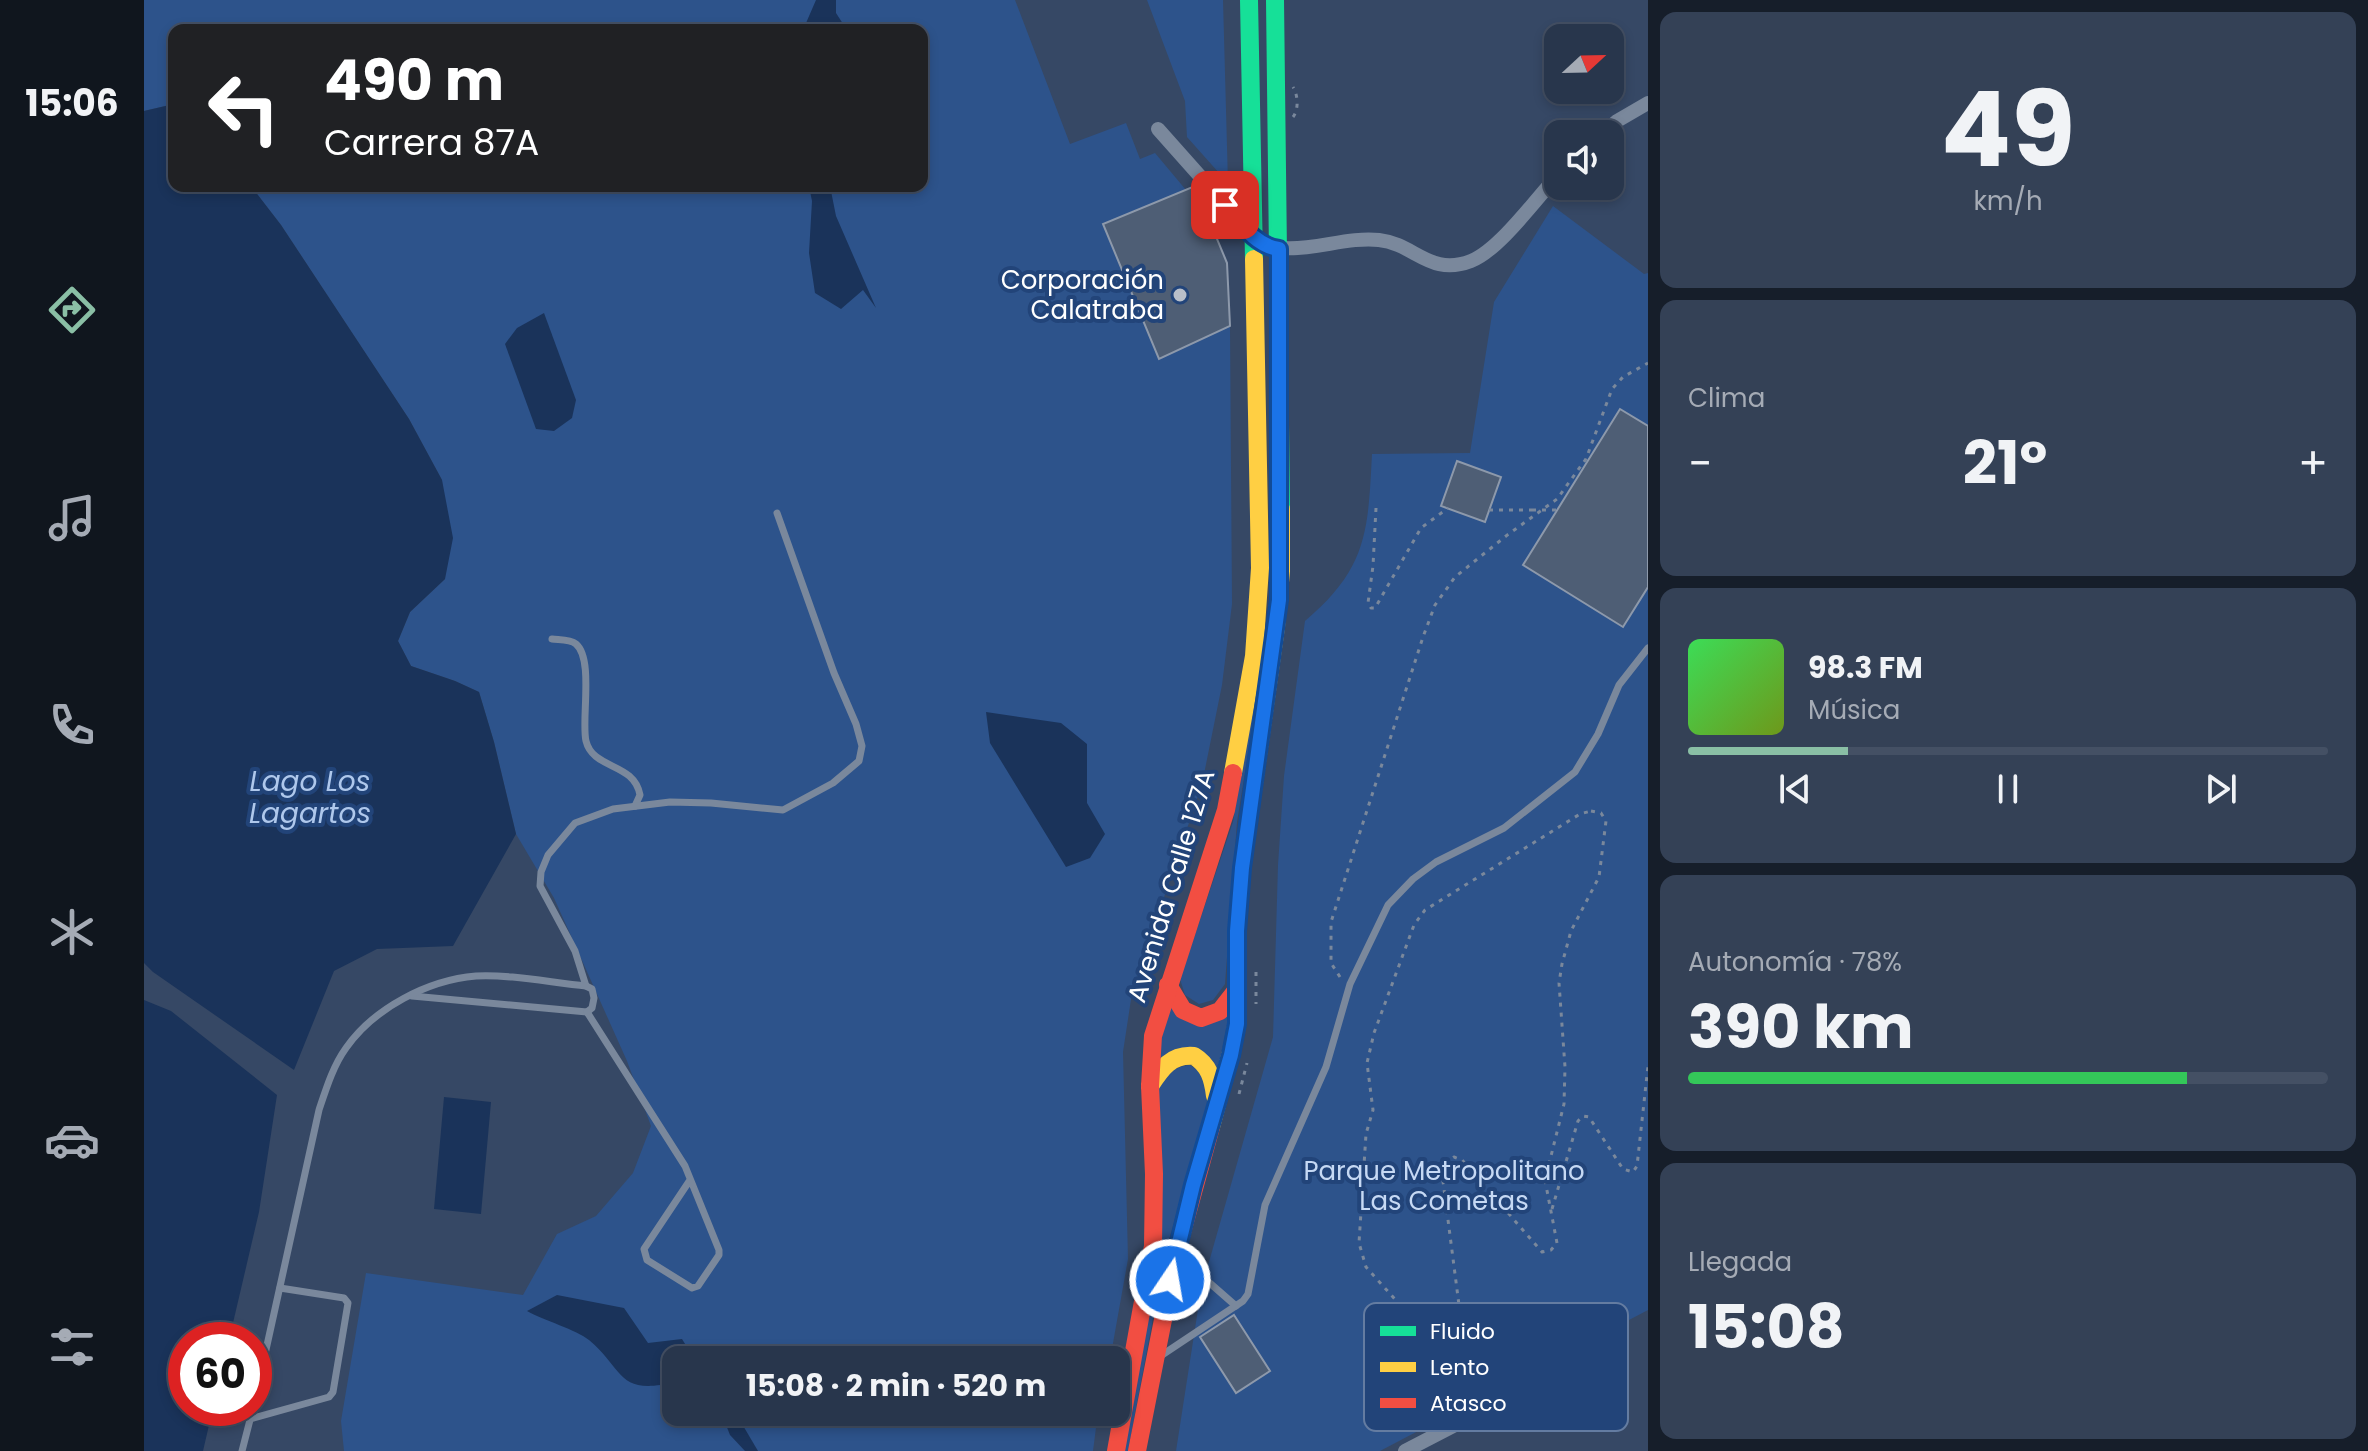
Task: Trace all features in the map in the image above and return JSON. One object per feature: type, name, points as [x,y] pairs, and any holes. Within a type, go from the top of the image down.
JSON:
[{"type":"main road","name":"Avenida Calle 127A","points":[[1116,1451],[1153,1246],[1150,1086],[1153,1036],[1226,810],[1254,656],[1260,568],[1249,0]]},
{"type":"main road","name":"Avenida Calle 127A","points":[[1137,1451],[1177,1247],[1234,1041],[1242,868],[1280,585],[1275,0]]},
{"type":"main road","points":[[1168,985],[1184,1013],[1197,1019],[1215,1016],[1223,1011],[1238,988]]},
{"type":"main road","points":[[1150,1086],[1159,1071],[1172,1061],[1184,1056],[1198,1058],[1207,1064],[1213,1075],[1215,1108]]},
{"type":"street","points":[[1619,120],[1648,103]]},
{"type":"street","points":[[1158,129],[1254,237],[1271,248],[1338,240],[1381,240],[1429,262],[1460,265],[1489,250],[1544,190]]},
{"type":"street","points":[[1405,1451],[1444,1431]]},
{"type":"lane","points":[[1208,216],[1225,205]]},
{"type":"lane","points":[[586,986],[575,951],[540,886],[541,872],[548,855],[575,823],[613,809],[684,802],[783,810],[833,783],[859,761],[862,746],[856,724],[834,673],[777,513]]},
{"type":"lane","points":[[552,639],[568,641],[577,645],[580,651],[585,671],[585,737],[589,751],[633,778],[640,795],[635,806]]},
{"type":"lane","points":[[1155,1360],[1236,1306],[1248,1294],[1253,1282],[1265,1205],[1326,1067],[1350,984],[1388,905],[1413,879],[1436,862],[1504,828],[1575,772],[1598,734],[1619,685],[1648,648]]},
{"type":"lane","points":[[272,1324],[291,1225],[319,1110],[335,1067],[346,1048],[366,1025],[409,996],[429,986],[479,976],[586,986],[592,989],[594,998],[592,1008],[587,1012],[409,996]]},
{"type":"lane","points":[[587,1012],[685,1166],[719,1255],[695,1288],[647,1260],[644,1254],[644,1249],[690,1180]]},
{"type":"lane","points":[[1177,1247],[1204,1278],[1236,1306]]},
{"type":"lane","points":[[272,1413],[329,1397],[333,1392],[348,1303],[344,1298],[280,1288]]},
{"type":"lane","points":[[242,1451],[248,1426]]},
{"type":"path","points":[[1350,984],[1339,977],[1331,963],[1331,922],[1435,605],[1455,577],[1557,499],[1586,459],[1612,389],[1623,377],[1648,363]]},
{"type":"path","points":[[1376,508],[1368,603],[1371,608],[1375,608],[1421,528],[1448,508]]},
{"type":"path","points":[[1489,510],[1559,510]]},
{"type":"path","points":[[1398,1303],[1366,1267],[1359,1243],[1359,1209],[1366,1134],[1373,1110],[1367,1063],[1374,1033],[1414,925],[1425,910],[1580,814],[1591,811],[1601,813],[1606,821],[1599,877],[1571,931],[1559,983],[1565,1067],[1564,1104],[1545,1180],[1557,1243],[1551,1250],[1542,1252],[1462,1160],[1454,1157],[1448,1161],[1443,1181],[1459,1303]]},
{"type":"path","points":[[1551,1213],[1578,1121],[1583,1116],[1589,1117],[1623,1169],[1633,1172],[1637,1166],[1648,1066]]},
{"type":"green space","points":[[144,0],[1015,0],[1070,144],[1126,123],[1140,159],[1155,153],[1186,190],[1159,358],[1230,326],[1232,604],[1222,685],[1202,784],[1132,993],[1123,1052],[1128,1259],[1112,1346],[662,1346],[662,1426],[1096,1426],[1093,1451],[344,1451],[341,1421],[366,1273],[523,1295],[557,1234],[596,1216],[633,1173],[651,1126],[627,1061],[554,898],[516,834],[479,692],[411,666],[398,641],[410,612],[445,579],[442,480],[409,419],[281,225],[256,192],[928,192],[928,24],[168,24],[168,105],[144,111]]},
{"type":"green space","points":[[1147,0],[1223,0],[1228,183],[1187,137],[1185,101]]},
{"type":"green space","name":"Parque Metropolitano Las Cometas","points":[[1553,206],[1644,274],[1648,273],[1648,1310],[1628,1321],[1628,1303],[1364,1303],[1364,1431],[1418,1431],[1380,1451],[1176,1451],[1201,1290],[1273,1037],[1284,776],[1305,621],[1341,583],[1361,546],[1369,505],[1372,454],[1470,453],[1494,302]]},
{"type":"green space","points":[[1271,598],[1237,822],[1225,984],[1213,1000],[1199,1004],[1185,995],[1180,979],[1233,822]]},
{"type":"green space","points":[[1169,1004],[1229,1015],[1218,1070],[1213,1062],[1157,1062]]},
{"type":"green space","points":[[1190,1065],[1206,1076],[1209,1099],[1165,1254],[1128,1451],[1124,1451],[1126,1426],[1130,1426],[1130,1389],[1159,1089],[1164,1079],[1179,1067]]},
{"type":"water","points":[[816,0],[836,0],[836,13],[843,24],[806,24]]},
{"type":"water","name":"Lago Los Lagartos","points":[[168,105],[168,192],[256,192],[281,225],[409,419],[442,480],[453,538],[445,579],[410,612],[398,641],[411,666],[479,692],[516,834],[453,946],[377,949],[334,971],[294,1070],[144,963],[144,111]]},
{"type":"water","points":[[810,192],[831,192],[836,216],[876,308],[863,290],[841,309],[815,293],[809,253]]},
{"type":"water","points":[[544,313],[576,400],[572,418],[554,431],[536,429],[505,344],[517,328]]},
{"type":"water","points":[[986,712],[1061,723],[1087,744],[1087,803],[1105,834],[1090,858],[1066,867],[990,743]]},
{"type":"water","points":[[144,1000],[171,1011],[277,1095],[259,1212],[233,1322],[168,1322],[168,1426],[209,1426],[203,1451],[144,1451]]},
{"type":"water","points":[[444,1097],[491,1102],[481,1214],[434,1209]]},
{"type":"water","points":[[557,1295],[624,1308],[648,1343],[682,1339],[686,1346],[662,1346],[662,1384],[642,1386],[624,1378],[584,1336],[527,1311]]},
{"type":"water","points":[[726,1426],[743,1426],[758,1451],[745,1451],[730,1435]]},
{"type":"building","name":"Corporación Calatraba","points":[[1195,186],[1205,210],[1202,219],[1210,222],[1227,263],[1230,326],[1159,359],[1103,224]]},
{"type":"building","points":[[1620,409],[1648,426],[1648,587],[1623,627],[1523,565]]},
{"type":"building","points":[[1457,461],[1501,477],[1485,522],[1441,506]]},
{"type":"building","points":[[1234,1315],[1270,1371],[1236,1393],[1200,1337]]},
{"type":"traffic: fast","points":[[1249,0],[1254,259]]},
{"type":"traffic: fast","points":[[1275,0],[1281,509]]},
{"type":"traffic: slow","points":[[1233,773],[1254,656],[1260,568],[1254,259]]},
{"type":"traffic: slow","points":[[1211,1127],[1234,1041],[1238,1012],[1237,931],[1242,868],[1276,627],[1281,571],[1281,509]]},
{"type":"traffic: slow","points":[[1150,1086],[1173,1060],[1194,1056],[1209,1073],[1215,1096]]},
{"type":"traffic: jam","points":[[1116,1451],[1153,1246],[1150,1086],[1153,1036],[1226,810],[1233,773]]},
{"type":"traffic: jam","points":[[1168,985],[1183,1010],[1201,1018],[1220,1011],[1238,988]]},
{"type":"traffic: jam","points":[[1137,1451],[1176,1254],[1211,1127]]},
{"type":"place","name":"Corporación Calatraba","points":[[1180,295]]},
{"type":"route","points":[[1170,1280],[1234,1041],[1238,1012],[1237,931],[1242,868],[1270,674],[1281,571],[1279,249],[1271,248],[1254,237],[1225,205]]}]
